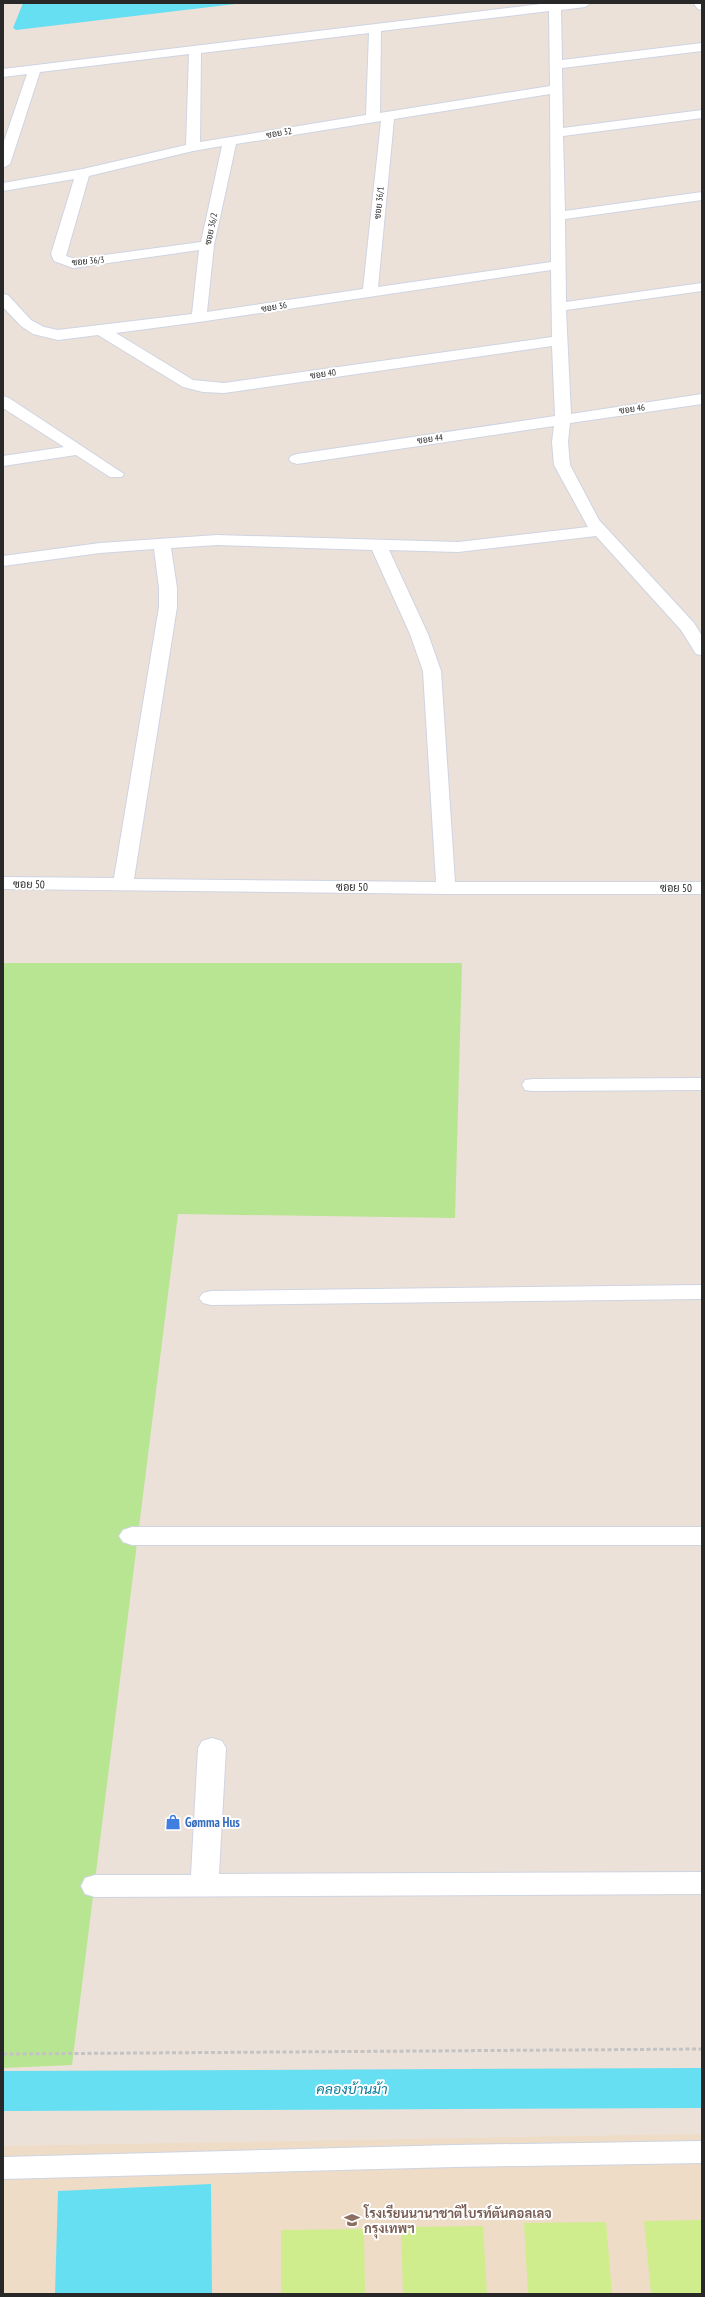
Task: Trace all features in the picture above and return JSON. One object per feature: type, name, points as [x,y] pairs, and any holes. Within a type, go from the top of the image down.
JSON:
[{"type":"street","points":[[3,73],[375,29],[555,5],[585,3]]},
{"type":"street","points":[[699,3],[702,6]]},
{"type":"street","points":[[555,5],[559,340],[563,420],[560,442],[562,465],[592,522],[688,628],[702,650]]},
{"type":"street","points":[[373,117],[375,29]]},
{"type":"street","points":[[556,65],[702,47]]},
{"type":"street","points":[[193,147],[195,50]]},
{"type":"street","points":[[3,164],[35,69]]},
{"type":"street","name":"ซอย 32","points":[[3,187],[83,173],[193,147],[373,117],[556,89]]},
{"type":"street","points":[[557,134],[702,114]]},
{"type":"street","name":"ซอย 36/1","points":[[370,292],[388,115]]},
{"type":"street","name":"ซอย 36/2","points":[[199,318],[207,245],[230,141]]},
{"type":"street","name":"ซอย 36/3","points":[[83,173],[58,254],[58,258],[64,262],[73,264],[207,245]]},
{"type":"street","points":[[558,216],[702,196]]},
{"type":"street","name":"ซอย 36","points":[[3,298],[31,328],[43,333],[58,335],[199,318],[558,265]]},
{"type":"street","points":[[559,307],[702,287]]},
{"type":"street","name":"ซอย 40","points":[[101,330],[188,384],[202,387],[224,388],[559,340]]},
{"type":"street","name":"ซอย 46","points":[[563,420],[702,399]]},
{"type":"street","points":[[3,402],[116,474]]},
{"type":"street","name":"ซอย 44","points":[[297,459],[563,420]]},
{"type":"street","points":[[3,460],[78,450]]},
{"type":"street","points":[[3,561],[100,548],[162,543],[233,540],[379,546],[458,547],[496,544],[599,530]]},
{"type":"street","points":[[123,885],[168,606],[168,588],[162,543]]},
{"type":"street","points":[[379,546],[419,634],[432,671],[446,888]]},
{"type":"street","name":"ซอย 50","points":[[3,883],[446,888],[702,888]]},
{"type":"street","points":[[533,1085],[702,1084]]},
{"type":"street","points":[[211,1298],[702,1292]]},
{"type":"street","points":[[132,1536],[702,1536]]},
{"type":"street","points":[[204,1885],[212,1748]]},
{"type":"street","points":[[95,1886],[702,1883]]},
{"type":"lane","points":[[3,2168],[454,2156],[702,2152]]},
{"type":"path","points":[[3,2054],[702,2049]]},
{"type":"shaded area","name":"โรงเรียนนานาชาติไบรท์ตันคอลเลจ กรุงเทพฯ","points":[[702,2134],[702,2294],[3,2294],[3,2146]]},
{"type":"green space","points":[[3,963],[462,963],[455,1218],[178,1214],[72,2065],[3,2068]]},
{"type":"green space","points":[[702,2220],[702,2294],[651,2294],[644,2221]]},
{"type":"green space","points":[[606,2222],[612,2294],[528,2294],[524,2223]]},
{"type":"green space","points":[[483,2226],[487,2294],[403,2294],[401,2227]]},
{"type":"green space","points":[[364,2229],[365,2294],[281,2294],[281,2230]]},
{"type":"water","points":[[23,3],[244,3],[16,30],[13,28]]},
{"type":"water","points":[[211,2184],[212,2294],[55,2294],[58,2191]]},
{"type":"waterway","name":"คลองบ้านม้า","points":[[3,2091],[702,2088]]},
{"type":"place","name":"Gømma Hus","points":[[173,1822]]},
{"type":"place","name":"โรงเรียนนานาชาติไบรท์ตันคอลเลจ กรุงเทพฯ","points":[[352,2220]]}]
